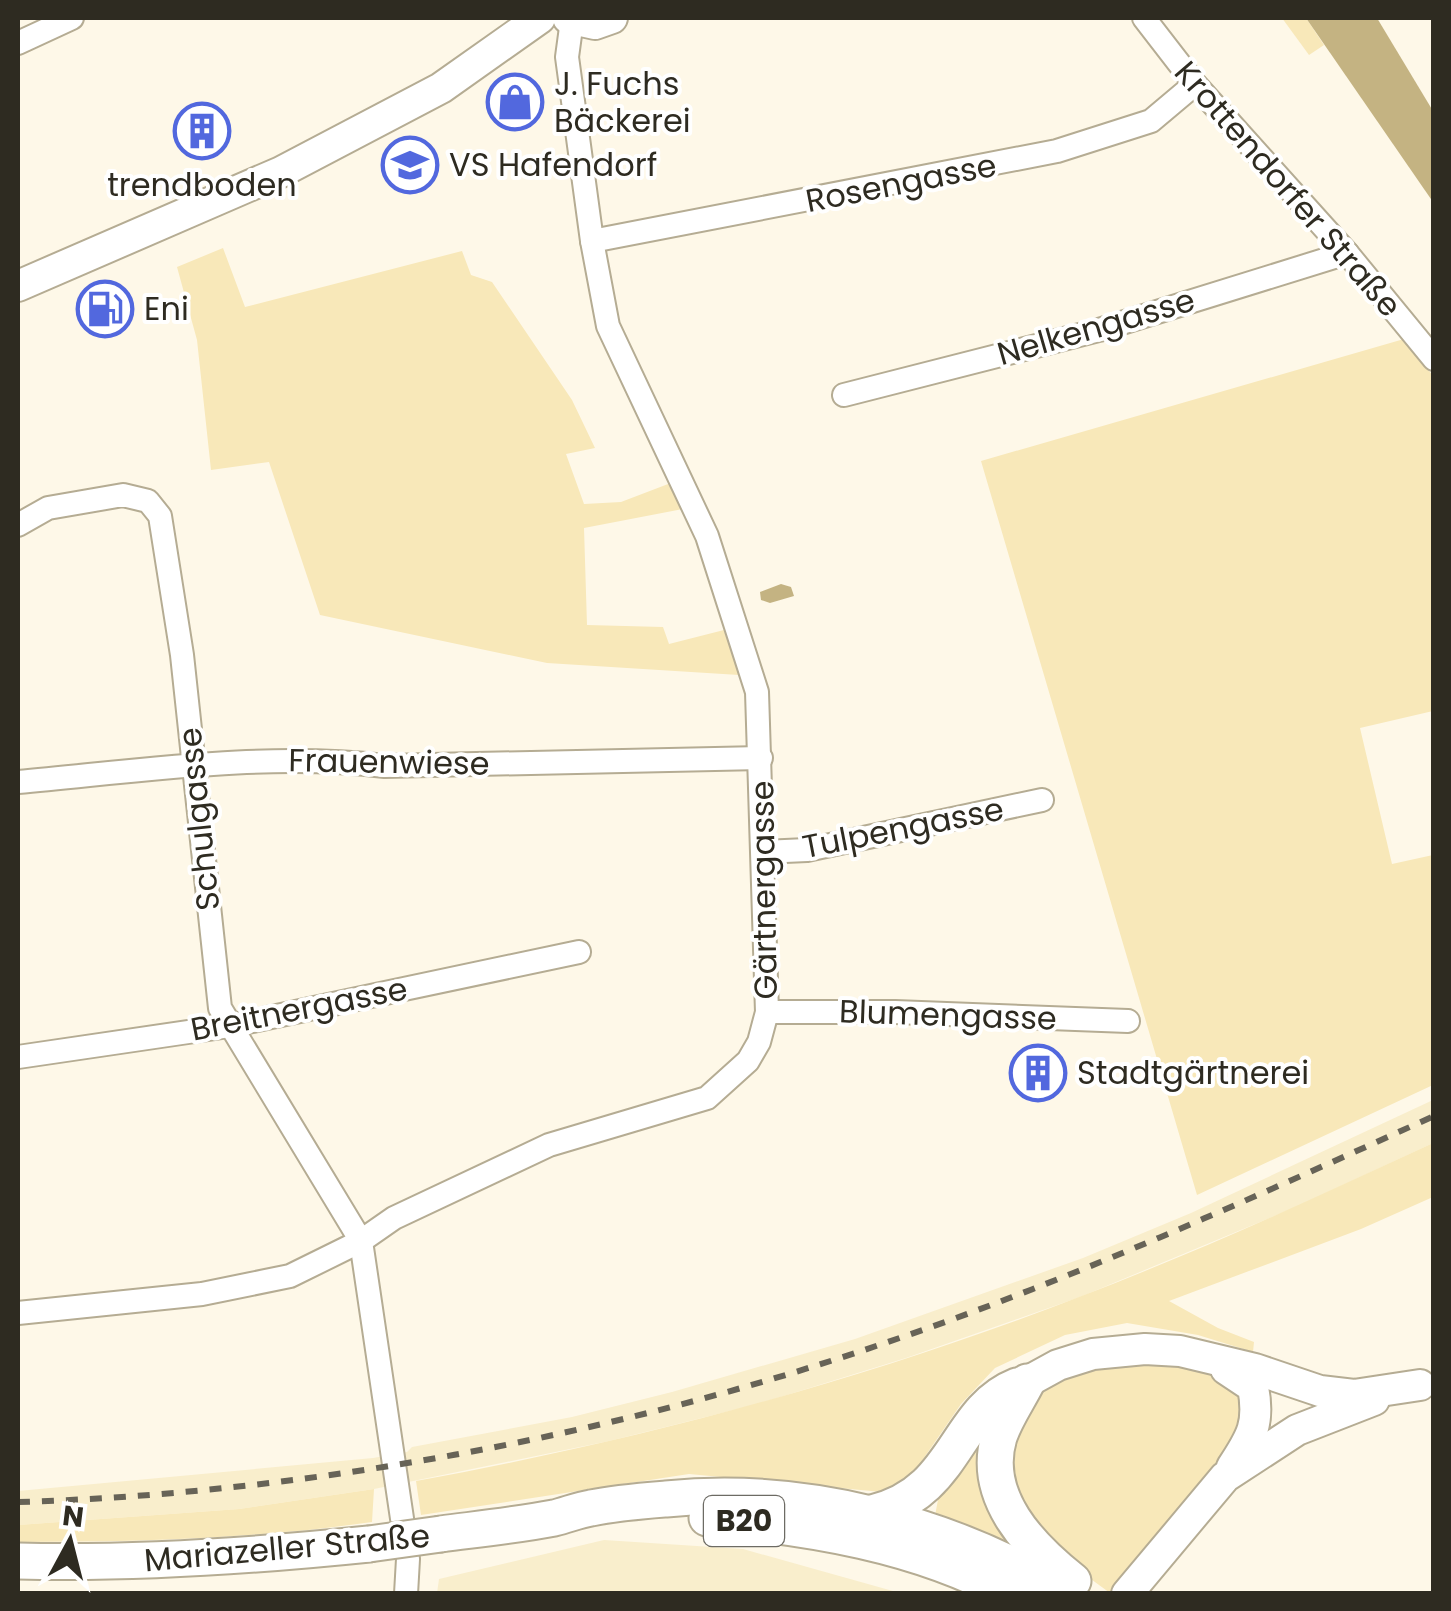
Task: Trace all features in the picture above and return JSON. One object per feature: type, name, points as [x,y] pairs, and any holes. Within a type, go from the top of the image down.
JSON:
[{"type":"highway","points":[[872,1513],[911,1498],[932,1482],[988,1407],[1004,1391],[1027,1382]]},
{"type":"highway","points":[[1027,1382],[997,1442],[997,1479],[1011,1517],[1051,1563],[1090,1594]]},
{"type":"highway","points":[[926,1544],[932,1482]]},
{"type":"highway","name":"Mariazeller Straße","points":[[556,1518],[591,1508],[689,1498],[776,1497],[872,1513],[926,1544]]},
{"type":"highway","name":"Mariazeller Straße","points":[[18,1561],[99,1563],[235,1557],[369,1544],[556,1518],[672,1515],[926,1544]]},
{"type":"highway","name":"B20","points":[[926,1544],[1009,1594]]},
{"type":"highway","name":"B20","points":[[926,1544],[1013,1564],[1066,1594]]},
{"type":"main road","points":[[18,286],[282,172],[441,88],[540,18]]},
{"type":"main road","points":[[570,19],[595,24],[612,18]]},
{"type":"main road","points":[[1027,1382],[1058,1365],[1119,1350],[1180,1351],[1255,1369],[1320,1391],[1354,1395],[1427,1383]]},
{"type":"main road","points":[[1216,1361],[1253,1387],[1283,1423],[1297,1430]]},
{"type":"main road","points":[[1284,1381],[1296,1395],[1302,1413],[1297,1430]]},
{"type":"main road","points":[[1225,1477],[1297,1430],[1427,1383]]},
{"type":"main road","points":[[1127,1594],[1225,1477],[1245,1447],[1257,1420],[1253,1387]]},
{"type":"street","points":[[18,43],[72,18]]},
{"type":"street","name":"Krottendorfer Straße","points":[[1144,18],[1195,84],[1347,253],[1434,360]]},
{"type":"street","name":"Gärtnergasse","points":[[18,1312],[202,1294],[290,1276],[361,1240],[394,1218],[548,1145],[707,1098],[748,1062],[762,1033],[766,1012],[757,692],[726,590],[684,482],[611,334],[592,241],[567,57],[570,19]]},
{"type":"street","name":"Rosengasse","points":[[592,241],[1058,152],[1150,121],[1195,84]]},
{"type":"street","name":"Nelkengasse","points":[[844,395],[1099,330],[1347,253]]},
{"type":"street","name":"Schulgasse","points":[[18,526],[48,508],[123,496],[140,496],[156,509],[166,544],[195,766],[220,1008],[361,1240]]},
{"type":"street","name":"Frauenwiese","points":[[18,782],[244,761],[332,760],[385,766],[761,758]]},
{"type":"street","name":"Tulpengasse","points":[[763,852],[807,850],[1042,800]]},
{"type":"street","name":"Breitnergasse","points":[[18,1057],[229,1026],[578,952]]},
{"type":"street","name":"Blumengasse","points":[[766,1012],[964,1013],[1128,1021]]},
{"type":"street","points":[[361,1240],[408,1559],[406,1594]]},
{"type":"shaded area","points":[[1282,18],[1306,18],[1324,45],[1309,55]]},
{"type":"shaded area","points":[[1306,18],[1377,18],[1433,111],[1433,202]]},
{"type":"shaded area","points":[[223,248],[245,307],[462,251],[471,275],[492,282],[572,400],[595,448],[566,454],[584,504],[621,502],[676,481],[688,508],[584,528],[587,625],[663,627],[669,644],[724,630],[739,675],[547,663],[320,615],[269,462],[211,470],[197,340],[177,267]]},
{"type":"shaded area","points":[[1404,339],[1433,376],[1433,711],[1360,728],[1392,864],[1433,855],[1433,1085],[1197,1195],[981,461]]},
{"type":"shaded area","points":[[781,584],[791,587],[794,596],[770,603],[761,600],[760,592]]},
{"type":"shaded area","points":[[1433,1100],[1433,1143],[1296,1207],[1080,1297],[906,1358],[758,1404],[609,1441],[374,1489],[239,1509],[18,1525],[18,1491],[407,1452],[412,1447],[572,1417],[672,1392],[855,1339],[1083,1258],[1191,1213]]},
{"type":"shaded area","points":[[1433,1143],[1433,1197],[1361,1229],[1169,1301],[1218,1328],[1254,1342],[1253,1352],[1198,1335],[1127,1323],[1065,1335],[995,1368],[961,1404],[915,1471],[882,1492],[689,1474],[421,1515],[416,1481],[668,1427],[917,1355],[1169,1261]]},
{"type":"shaded area","points":[[1122,1363],[1176,1365],[1211,1374],[1226,1382],[1248,1409],[1239,1439],[1115,1593],[1110,1593],[1062,1558],[1032,1527],[1009,1474],[1014,1424],[1037,1397],[1058,1382],[1088,1370]]},
{"type":"shaded area","points":[[989,1418],[1032,1562],[935,1516],[939,1494]]},
{"type":"shaded area","points":[[374,1489],[372,1522],[195,1538],[18,1542],[18,1525],[239,1509]]},
{"type":"shaded area","points":[[604,1540],[743,1549],[900,1593],[437,1593],[439,1579]]},
{"type":"railway","points":[[18,1502],[125,1497],[343,1473],[453,1455],[669,1408],[876,1346],[1018,1295],[1434,1116]]},
{"type":"place","name":"J. Fuchs Bäckerei","points":[[515,102]]},
{"type":"place","name":"trendboden","points":[[202,131]]},
{"type":"place","name":"VS Hafendorf","points":[[410,165]]},
{"type":"place","name":"Eni","points":[[105,309]]},
{"type":"place","name":"Stadtgärtnerei","points":[[1038,1073]]}]
